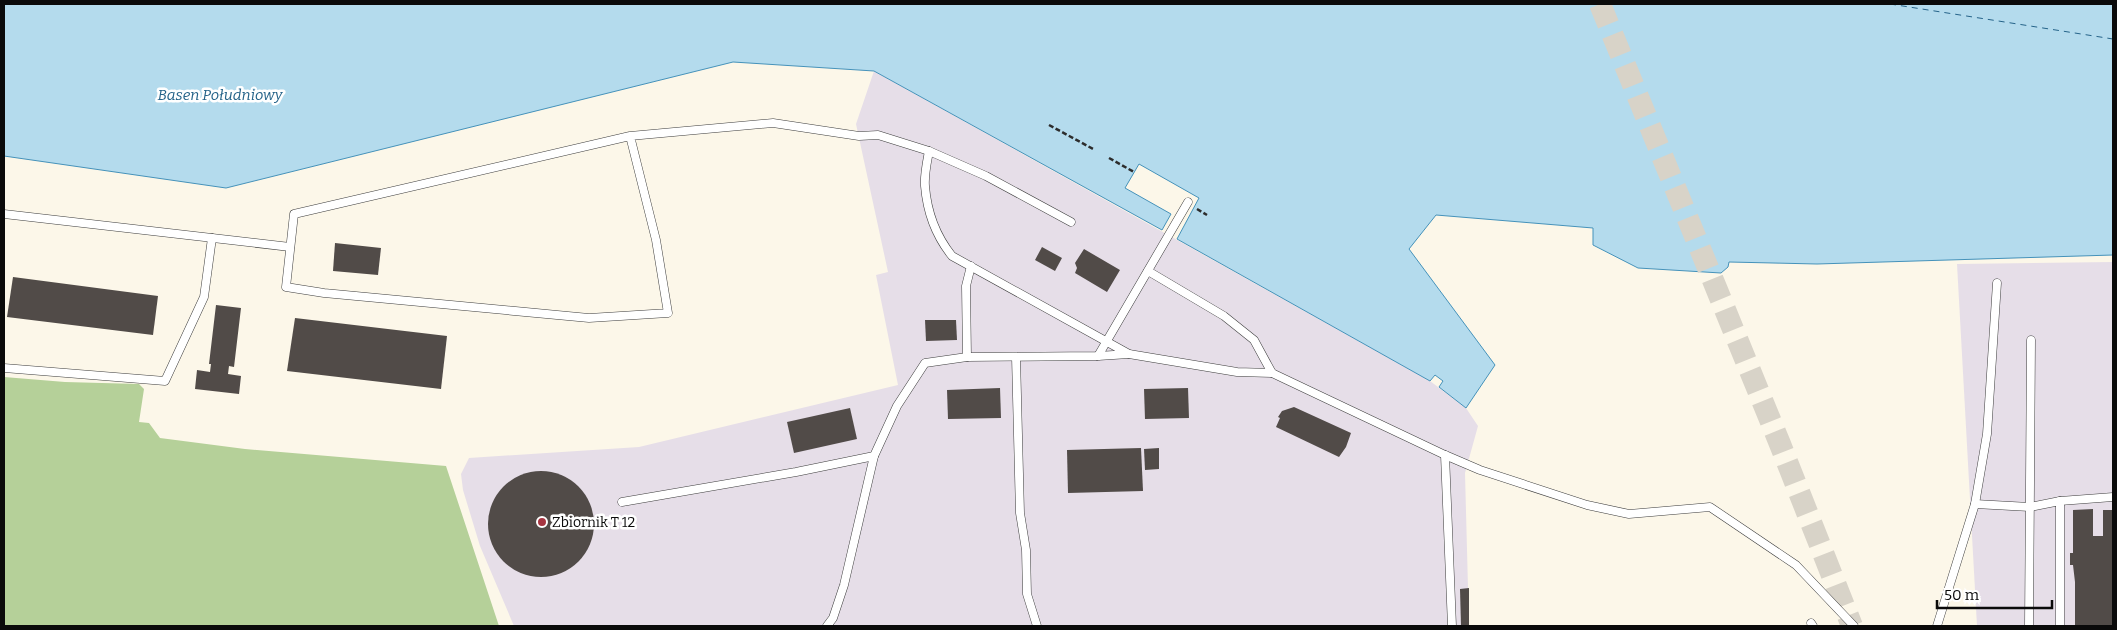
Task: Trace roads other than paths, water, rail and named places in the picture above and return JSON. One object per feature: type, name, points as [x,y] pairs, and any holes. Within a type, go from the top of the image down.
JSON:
[{"type":"lane","points":[[630,136],[656,240],[668,313],[589,318],[324,293],[286,287],[294,214],[630,136],[773,123],[860,136],[878,135],[929,151],[986,176],[1071,222]]},
{"type":"lane","points":[[929,151],[924,185],[932,219],[943,245],[952,256],[1107,340],[1129,354]]},
{"type":"lane","points":[[1098,356],[1148,271],[1191,205]]},
{"type":"lane","points":[[4,214],[290,247]]},
{"type":"lane","points":[[4,368],[165,381],[204,297],[212,238]]},
{"type":"lane","points":[[967,357],[966,286],[971,266]]},
{"type":"lane","points":[[1148,271],[1224,316],[1254,340],[1272,373]]},
{"type":"lane","points":[[1937,626],[1975,504],[1987,434],[1997,282]]},
{"type":"lane","points":[[2029,626],[2031,340]]},
{"type":"lane","points":[[827,626],[833,618],[844,585],[874,456],[897,406],[925,363],[967,357],[1129,354],[1237,372],[1272,373],[1480,470],[1578,502],[1629,514],[1710,507],[1796,565],[1854,626]]},
{"type":"lane","points":[[1016,357],[1020,513],[1026,550],[1027,594],[1037,626]]},
{"type":"lane","points":[[1445,455],[1452,626]]},
{"type":"lane","points":[[622,502],[796,472],[874,456]]},
{"type":"lane","points":[[1975,504],[2030,507],[2060,501],[2113,497]]},
{"type":"lane","points":[[2060,501],[2060,626]]},
{"type":"water","name":"Basen Południowy","points":[[4,4],[2113,4],[2113,255],[1817,264],[1729,262],[1728,267],[1721,273],[1638,268],[1593,245],[1593,228],[1436,215],[1409,249],[1495,365],[1466,408],[1439,387],[1443,381],[1435,375],[1430,381],[1177,239],[1199,198],[1139,164],[1125,188],[1171,214],[1162,230],[874,71],[733,62],[226,188],[4,156]]},
{"type":"tunnel","points":[[1600,4],[1780,444],[1852,626]]},
{"type":"place","name":"Zbiornik T 12","points":[[542,522]]}]
